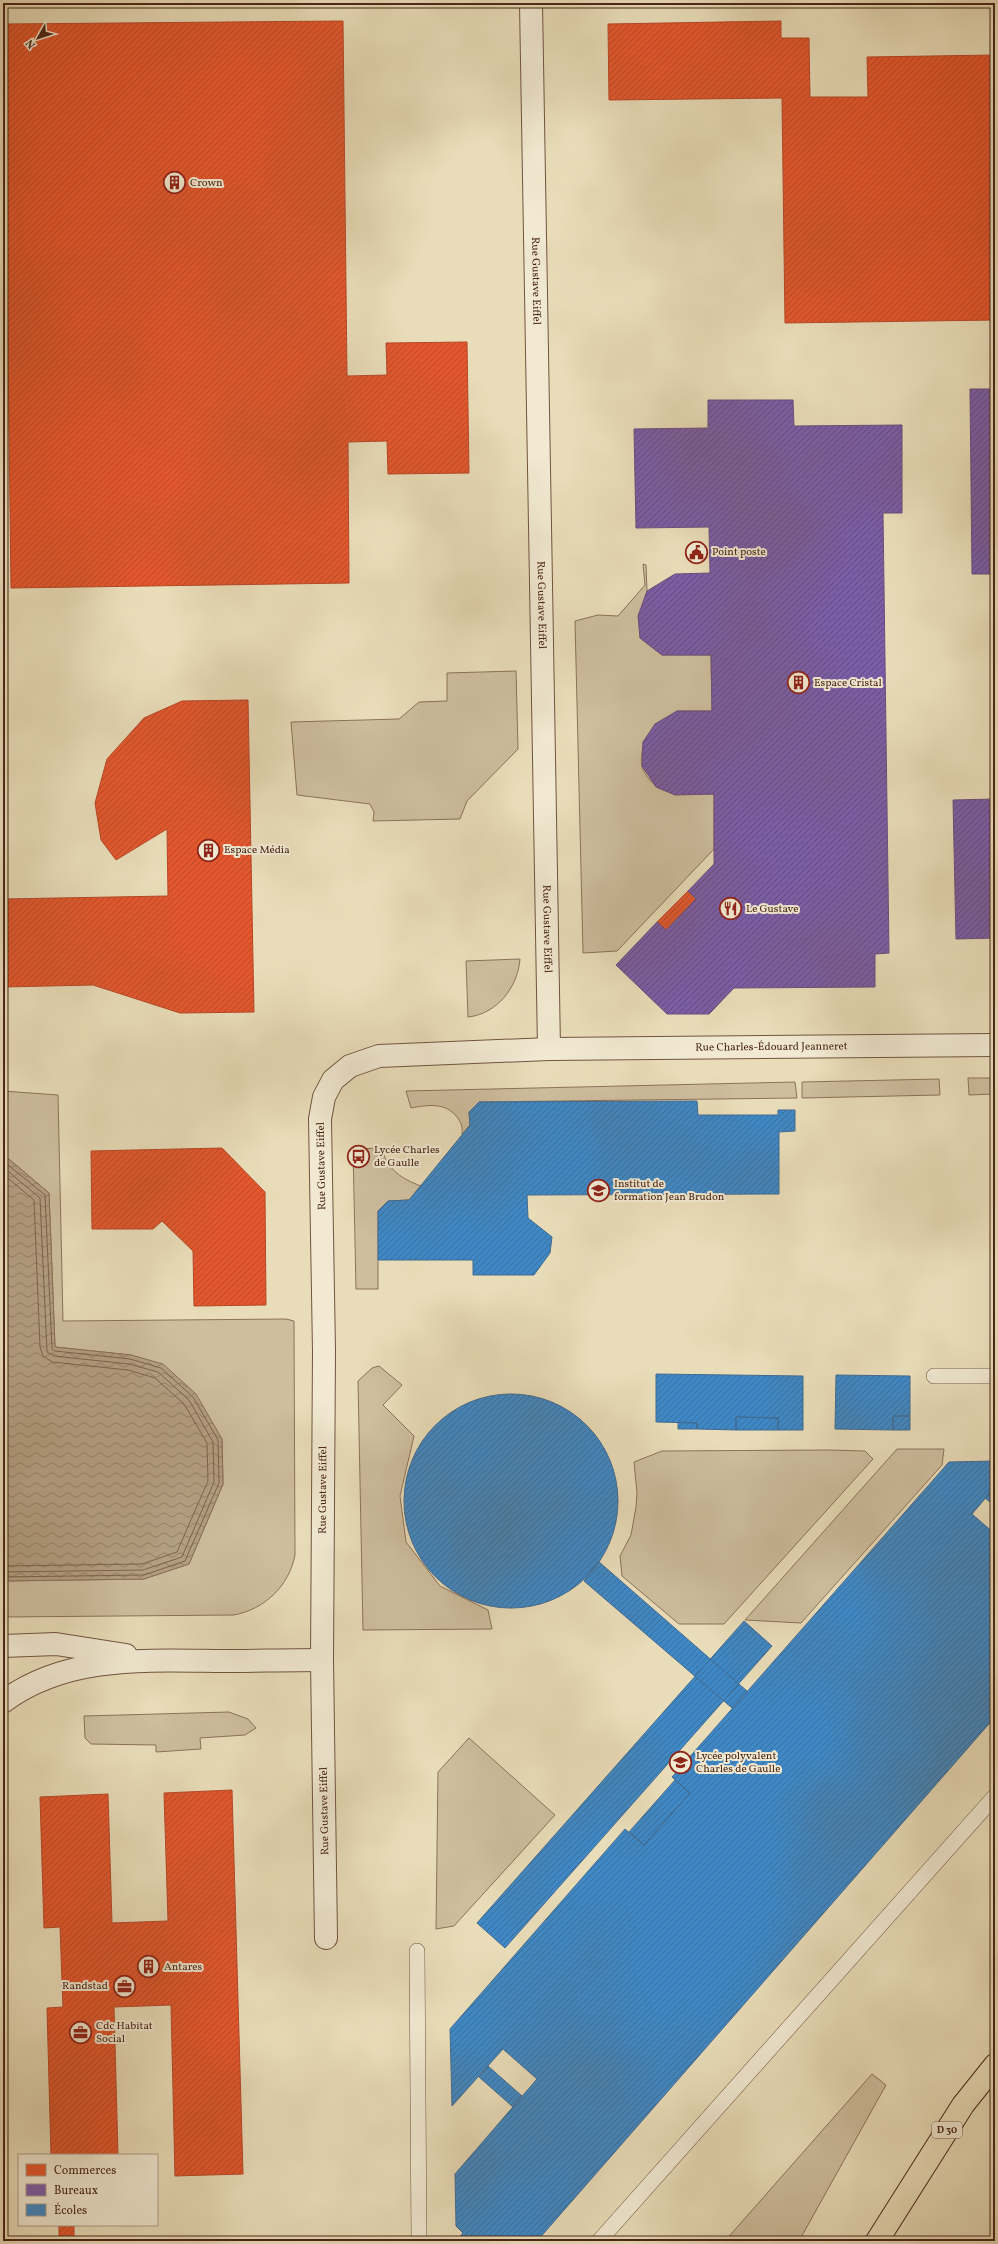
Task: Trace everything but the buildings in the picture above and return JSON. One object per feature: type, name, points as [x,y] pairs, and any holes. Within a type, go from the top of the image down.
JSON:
[{"type":"main road","name":"D 30","points":[[876,2241],[963,2105],[995,2065]]},
{"type":"street","name":"Rue Gustave Eiffel","points":[[326,1938],[322,1660],[324,1351],[320,1120],[324,1097],[333,1080],[341,1071],[365,1059],[378,1056],[549,1049],[531,3]]},
{"type":"street","name":"Rue Charles-Édouard Jeanneret","points":[[549,1049],[995,1045]]},
{"type":"street","points":[[3,1646],[56,1644],[153,1660]]},
{"type":"street","points":[[3,1702],[33,1683],[62,1674],[112,1662],[153,1660],[322,1660]]},
{"type":"lane","points":[[934,1376],[995,1376]]},
{"type":"lane","points":[[599,2241],[995,1796]]},
{"type":"lane","points":[[417,1951],[419,2241]]},
{"type":"shaded area","points":[[643,564],[646,565],[647,591],[640,638],[662,655],[711,655],[712,711],[677,711],[643,742],[641,764],[648,777],[655,785],[663,790],[682,794],[714,794],[714,849],[617,951],[583,953],[575,621],[598,615],[618,616],[645,585]]},
{"type":"shaded area","points":[[516,671],[518,749],[467,801],[460,819],[373,821],[374,812],[370,804],[297,795],[291,722],[399,719],[419,702],[447,701],[447,673]]},
{"type":"shaded area","points":[[520,959],[515,979],[510,989],[497,1005],[488,1011],[468,1017],[466,961]]},
{"type":"shaded area","points":[[968,1078],[995,1078],[995,1094],[969,1095]]},
{"type":"shaded area","points":[[939,1079],[940,1095],[802,1098],[802,1082]]},
{"type":"shaded area","points":[[795,1082],[797,1098],[479,1102],[469,1112],[470,1125],[462,1134],[461,1123],[452,1112],[436,1106],[411,1108],[406,1091]]},
{"type":"shaded area","points":[[3,1091],[58,1095],[63,1321],[286,1319],[294,1321],[295,1555],[292,1566],[281,1586],[265,1602],[256,1607],[234,1615],[3,1617],[3,1581],[144,1579],[189,1564],[223,1484],[222,1439],[131,1355],[55,1347],[49,1193],[10,1160],[3,1157]]},
{"type":"shaded area","points":[[382,1148],[387,1162],[396,1172],[407,1180],[421,1186],[409,1200],[388,1201],[378,1211],[378,1289],[356,1289],[353,1149]]},
{"type":"shaded area","points":[[379,1366],[402,1385],[383,1405],[414,1436],[400,1496],[406,1542],[440,1586],[488,1610],[492,1629],[363,1630],[358,1381],[372,1368]]},
{"type":"shaded area","points":[[897,1449],[944,1449],[942,1465],[801,1623],[745,1620]]},
{"type":"shaded area","points":[[662,1451],[865,1451],[873,1459],[724,1624],[679,1624],[622,1576],[620,1556],[631,1535],[636,1507],[637,1493],[634,1462]]},
{"type":"shaded area","points":[[229,1712],[248,1719],[256,1728],[245,1735],[200,1738],[201,1749],[156,1752],[156,1745],[91,1744],[85,1738],[84,1716]]},
{"type":"shaded area","points":[[469,1738],[555,1815],[454,1926],[436,1929],[438,1772]]},
{"type":"shaded area","points":[[872,2074],[886,2085],[799,2241],[725,2241]]},
{"type":"water","points":[[3,1157],[10,1160],[49,1193],[55,1347],[131,1355],[163,1364],[196,1394],[222,1439],[223,1484],[189,1564],[144,1579],[3,1581]]},
{"type":"place","name":"Crown","points":[[175,183]]},
{"type":"place","name":"Point poste","points":[[697,552]]},
{"type":"place","name":"Espace Cristal","points":[[799,683]]},
{"type":"place","name":"Espace Média","points":[[209,850]]},
{"type":"place","name":"Le Gustave","points":[[730,909]]},
{"type":"place","name":"Lycée Charles de Gaulle","points":[[359,1156]]},
{"type":"place","name":"Institut de formation Jean Brudon","points":[[598,1190]]},
{"type":"place","name":"Lycée polyvalent Charles de Gaulle","points":[[680,1762]]},
{"type":"place","name":"Antares","points":[[149,1967]]},
{"type":"place","name":"Randstad","points":[[124,1986]]},
{"type":"place","name":"Cdc Habitat Social","points":[[80,2032]]}]
